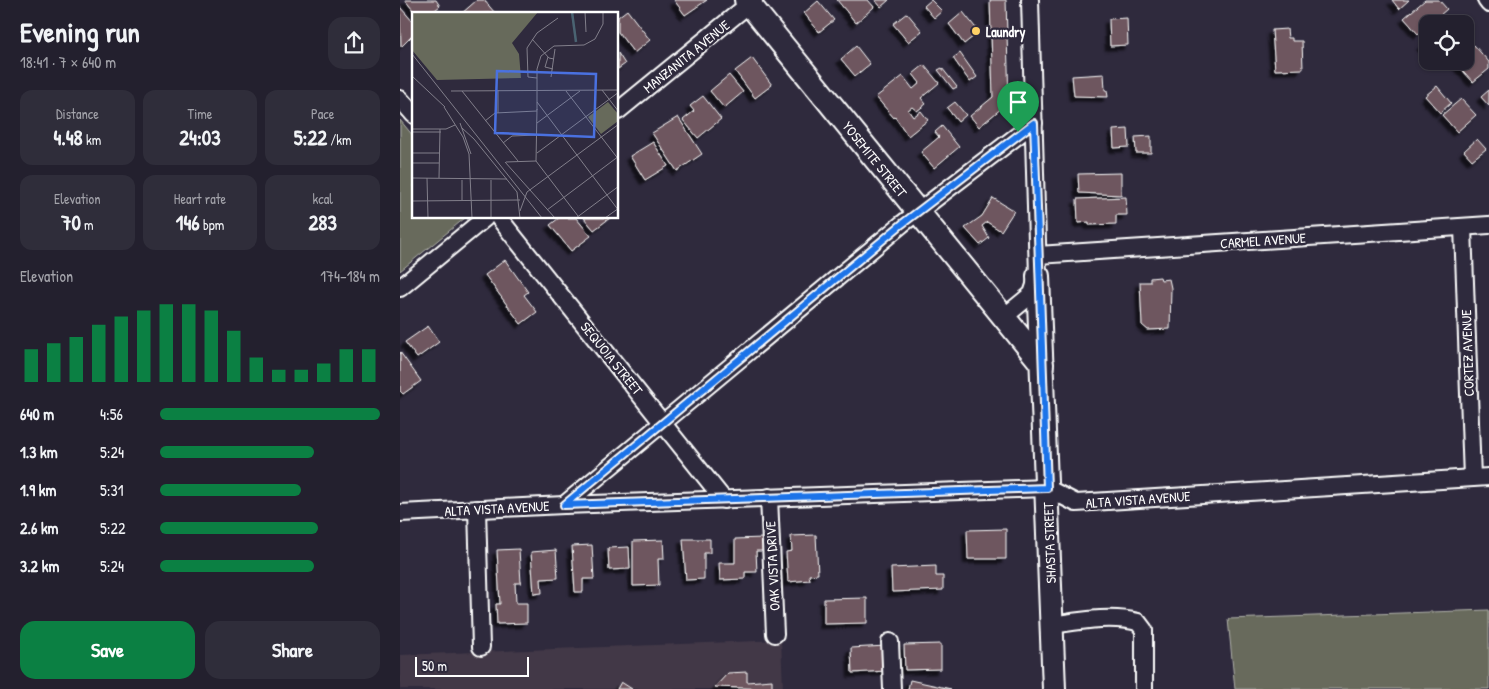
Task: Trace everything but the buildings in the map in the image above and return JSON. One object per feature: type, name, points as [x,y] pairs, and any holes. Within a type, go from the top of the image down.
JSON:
[{"type":"street","name":"SHASTA STREET","points":[[1030,0],[1054,689]]},
{"type":"street","points":[[1486,0],[1489,4]]},
{"type":"street","name":"MANZANITA AVENUE","points":[[619,110],[750,1]]},
{"type":"street","name":"YOSEMITE STREET","points":[[750,1],[1042,364]]},
{"type":"street","points":[[400,99],[412,113]]},
{"type":"street","points":[[564,505],[918,212],[1034,123]]},
{"type":"street","points":[[400,288],[484,219]]},
{"type":"street","name":"SEQUOIA STREET","points":[[500,219],[724,500]]},
{"type":"street","name":"CARMEL AVENUE","points":[[1038,266],[1489,225]]},
{"type":"street","name":"CORTEZ AVENUE","points":[[1463,227],[1472,478]]},
{"type":"street","name":"SHASTA STREET","points":[[1004,317],[1032,294],[1038,266]]},
{"type":"street","name":"ALTA VISTA AVENUE","points":[[400,513],[564,505],[1047,488],[1076,503],[1489,478]]},
{"type":"street","name":"OAK VISTA DRIVE","points":[[768,498],[775,634]]},
{"type":"street","points":[[477,509],[480,647]]},
{"type":"street","points":[[1052,625],[1126,619],[1138,622],[1144,630],[1144,689]]},
{"type":"street","points":[[890,642],[892,689]]},
{"type":"shaded area","points":[[781,640],[783,689],[400,689],[400,655]]},
{"type":"green space","points":[[400,120],[412,135],[412,219],[464,219],[400,271]]},
{"type":"green space","points":[[1489,610],[1489,689],[1235,689],[1228,619]]},
{"type":"place","name":"Laundry","points":[[976,31]]},
{"type":"route","points":[[1034,123],[1047,488],[564,505],[902,224],[1018,132],[1034,123]]}]
